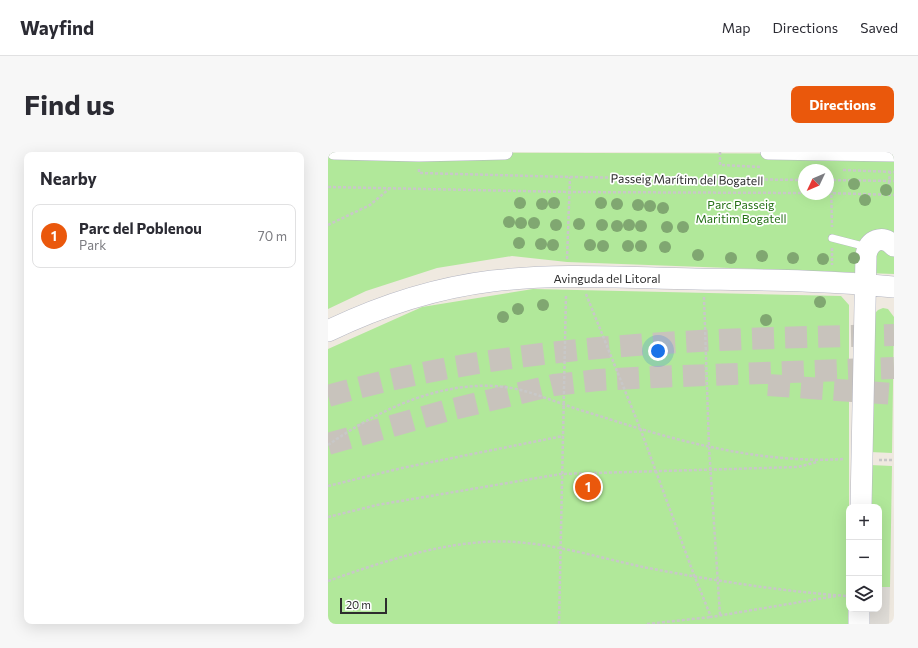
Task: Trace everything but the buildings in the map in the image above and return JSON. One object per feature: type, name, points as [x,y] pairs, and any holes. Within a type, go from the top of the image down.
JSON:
[{"type":"main road","points":[[861,504],[864,284],[868,247],[872,242],[884,240],[894,246]]},
{"type":"main road","name":"Avinguda del Litoral","points":[[328,331],[388,305],[433,291],[492,281],[567,277],[833,282],[894,287]]},
{"type":"main road","points":[[859,612],[859,624]]},
{"type":"street","points":[[334,152],[419,154],[505,152]]},
{"type":"street","points":[[768,152],[894,154]]},
{"type":"lane","points":[[832,238],[868,247]]},
{"type":"path","points":[[888,194],[890,172]]},
{"type":"path","name":"Passeig Marítim del Bogatell","points":[[429,173],[570,177],[798,180]]},
{"type":"path","points":[[567,262],[570,177]]},
{"type":"path","points":[[834,180],[894,181]]},
{"type":"path","points":[[328,187],[569,192],[798,193]]},
{"type":"path","points":[[328,225],[370,205],[390,188]]},
{"type":"path","points":[[834,193],[894,195]]},
{"type":"path","points":[[704,289],[709,447],[720,616]]},
{"type":"path","points":[[559,624],[566,293]]},
{"type":"path","points":[[586,293],[640,428],[654,471],[711,617]]},
{"type":"path","points":[[328,445],[357,426],[392,408],[423,396],[468,386],[492,386],[519,388],[564,405],[709,447],[783,458],[820,461]]},
{"type":"path","points":[[328,486],[402,468],[563,436]]},
{"type":"path","points":[[328,518],[377,505],[561,474],[798,466],[820,461],[846,459]]},
{"type":"path","points":[[328,581],[393,558],[444,547],[484,542],[520,542],[718,580],[846,596]]},
{"type":"path","points":[[647,624],[720,616],[840,595]]},
{"type":"green space","name":"Parc Passeig Maritim Bogatell","points":[[328,152],[894,154],[894,274],[567,262],[512,256],[437,268],[366,291],[328,309]]},
{"type":"green space","points":[[533,289],[841,296],[849,305],[849,504],[846,504],[846,612],[849,612],[849,624],[328,624],[328,349],[422,307]]},
{"type":"green space","points":[[883,308],[888,309],[894,317],[892,453],[870,452],[873,315],[878,310]]},
{"type":"green space","points":[[870,465],[892,466],[890,587],[882,587],[882,504],[870,504]]},
{"type":"shaded area","points":[[882,587],[890,587],[889,624],[867,624],[867,612],[882,612]]},
{"type":"tunnel","points":[[328,396],[398,378],[538,354],[680,342],[894,335]]},
{"type":"tunnel","points":[[328,444],[445,411],[554,385],[598,380],[655,377],[894,368]]},
{"type":"tunnel","points":[[768,385],[894,394]]},
{"type":"place","name":"Parc del Poblenou","points":[[588,487]]}]
